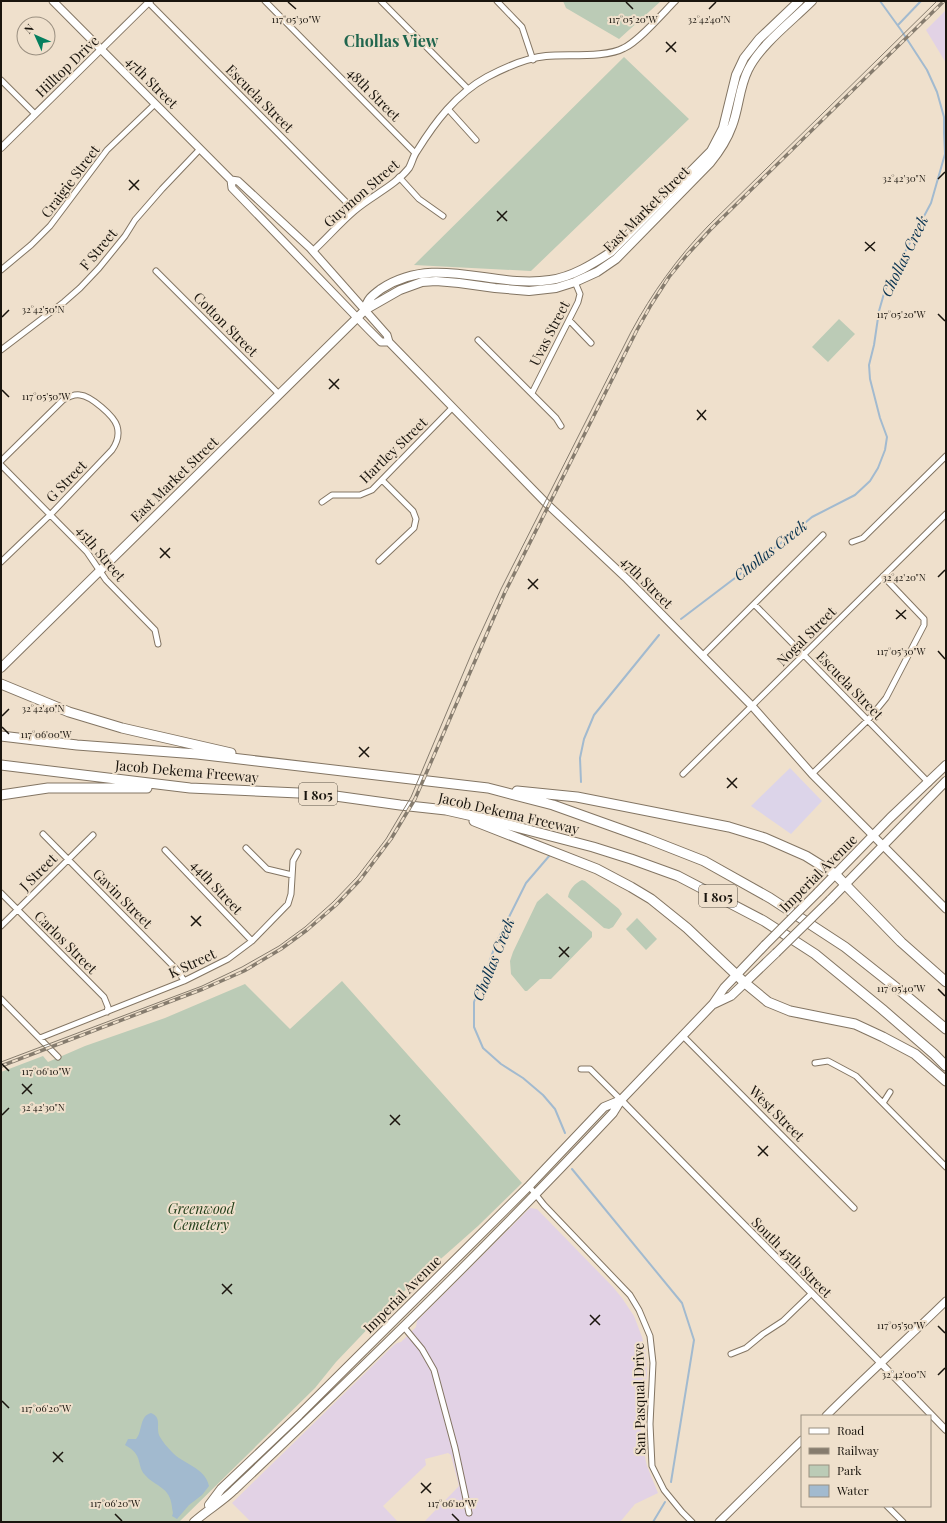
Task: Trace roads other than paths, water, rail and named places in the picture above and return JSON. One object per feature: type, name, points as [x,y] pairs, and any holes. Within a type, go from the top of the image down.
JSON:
[{"type":"highway","points":[[1,684],[60,709],[122,728],[279,764]]},
{"type":"highway","points":[[1,730],[77,745]]},
{"type":"highway","name":"Jacob Dekema Freeway","points":[[1,736],[77,745],[196,754],[488,788],[553,806],[648,839],[704,861],[770,898],[845,947],[904,993],[946,1029]]},
{"type":"highway","name":"Jacob Dekema Freeway","points":[[1,765],[190,788],[321,794],[446,810],[486,819],[615,854],[678,876],[764,922],[815,954],[882,1009],[946,1066]]},
{"type":"highway","points":[[1,794],[48,788],[190,788]]},
{"type":"highway","points":[[488,788],[578,797],[729,827],[765,838],[806,856],[836,874],[901,942],[946,982]]},
{"type":"highway","points":[[446,810],[597,869],[631,887],[651,899],[687,928],[745,983],[768,1002],[790,1011],[855,1024],[884,1037],[915,1054],[946,1082]]},
{"type":"main road","name":"47th Street","points":[[53,1],[231,180],[238,181],[313,251],[388,335],[389,342],[452,408],[545,502],[627,579],[752,706],[812,774],[946,909]]},
{"type":"main road","name":"East Market Street","points":[[1,668],[365,310],[400,290],[422,282],[436,281],[529,291],[556,288],[575,282],[597,272],[616,259],[710,163],[722,147],[731,130],[743,82],[748,70],[766,46],[812,1]]},
{"type":"main road","name":"East Market Street","points":[[365,310],[366,302],[374,294],[386,286],[416,274],[439,272],[528,281],[551,280],[572,274],[611,252],[711,151],[723,128],[736,75],[744,58],[759,39],[796,4]]},
{"type":"main road","points":[[796,4],[800,13]]},
{"type":"main road","name":"47th Street","points":[[231,180],[232,188],[381,342],[389,342]]},
{"type":"main road","points":[[575,282],[576,278],[602,264],[611,252]]},
{"type":"main road","name":"Imperial Avenue","points":[[204,1512],[232,1492],[403,1326],[535,1194],[614,1112],[621,1100],[713,1004],[736,974],[890,818],[929,783],[946,765]]},
{"type":"main road","name":"Imperial Avenue","points":[[713,1004],[731,996],[745,983],[845,885],[882,845],[946,781]]},
{"type":"main road","name":"Imperial Avenue","points":[[194,1522],[222,1489],[528,1186],[604,1107],[621,1100]]},
{"type":"main road","points":[[827,1415],[946,1301]]},
{"type":"main road","points":[[719,1522],[801,1441]]},
{"type":"main road","points":[[232,1492],[231,1487],[255,1463],[259,1454]]},
{"type":"street","name":"48th Street","points":[[265,1],[415,153]]},
{"type":"street","points":[[381,1],[468,88]]},
{"type":"street","points":[[497,1],[522,27],[533,60]]},
{"type":"street","name":"Guymon Street","points":[[313,251],[354,210],[399,177],[409,167],[415,153],[435,124],[468,88],[509,67],[544,56],[599,55],[625,48],[640,36],[675,1]]},
{"type":"street","name":"Hilltop Drive","points":[[1,148],[150,2]]},
{"type":"street","name":"Escuela Street","points":[[150,2],[354,210]]},
{"type":"street","points":[[1,80],[35,114]]},
{"type":"street","name":"Craigie Street","points":[[1,270],[22,254],[46,231],[107,150],[155,104]]},
{"type":"street","points":[[448,109],[476,140]]},
{"type":"street","name":"F Street","points":[[1,350],[80,288],[99,268],[125,236],[135,220],[200,149]]},
{"type":"street","points":[[399,177],[419,199],[443,216]]},
{"type":"street","name":"Cotton Street","points":[[156,271],[279,394]]},
{"type":"street","name":"Uvas Street","points":[[532,393],[578,302],[580,294],[575,282]]},
{"type":"street","points":[[569,320],[591,343]]},
{"type":"street","points":[[478,340],[532,393],[556,418],[561,426]]},
{"type":"street","name":"G Street","points":[[1,461],[63,400],[71,396],[86,396],[93,400],[103,409],[117,426],[118,441],[112,450],[51,514],[1,562]]},
{"type":"street","name":"Hartley Street","points":[[322,502],[332,495],[360,495],[372,490],[452,408]]},
{"type":"street","points":[[852,542],[863,538],[946,456]]},
{"type":"street","name":"45th Street","points":[[1,465],[87,552],[106,580],[155,630],[158,644]]},
{"type":"street","points":[[380,561],[414,528],[416,519],[413,511],[382,480]]},
{"type":"street","name":"Nogal Street","points":[[683,774],[946,514]]},
{"type":"street","points":[[702,656],[823,535]]},
{"type":"street","points":[[812,774],[868,720],[886,698],[924,625],[924,618],[883,576]]},
{"type":"street","name":"Escuela Street","points":[[754,604],[929,783]]},
{"type":"street","name":"Gavin Street","points":[[43,834],[179,972],[184,981]]},
{"type":"street","name":"J Street","points":[[1,926],[93,835]]},
{"type":"street","points":[[246,848],[267,869],[292,875]]},
{"type":"street","name":"44th Street","points":[[165,850],[252,941]]},
{"type":"street","name":"K Street","points":[[40,1038],[184,981],[228,959],[252,941],[288,904],[291,894],[293,861],[298,852]]},
{"type":"street","name":"Carlos Street","points":[[1,894],[104,997],[108,1007],[107,1012]]},
{"type":"street","points":[[1,999],[58,1057]]},
{"type":"street","name":"West Street","points":[[682,1036],[854,1208]]},
{"type":"street","points":[[815,1063],[828,1061],[856,1076],[946,1166]]},
{"type":"street","points":[[581,1069],[590,1070],[621,1100]]},
{"type":"street","points":[[883,1103],[890,1092]]},
{"type":"street","name":"South 45th Street","points":[[621,1100],[725,1207],[882,1363],[946,1430]]},
{"type":"street","name":"San Pasqual Drive","points":[[528,1186],[630,1295],[639,1310],[650,1336],[653,1363],[650,1424],[652,1466],[664,1490],[692,1522]]},
{"type":"street","points":[[731,1354],[746,1348],[763,1334],[783,1321],[812,1293]]},
{"type":"street","points":[[403,1326],[422,1349],[434,1370],[455,1448],[469,1513]]},
{"type":"street","points":[[888,1507],[903,1522]]},
{"type":"water","points":[[151,1413],[155,1415],[158,1420],[159,1434],[165,1444],[176,1455],[203,1474],[209,1486],[202,1495],[189,1505],[177,1519],[172,1516],[173,1512],[171,1500],[168,1495],[162,1488],[145,1475],[135,1452],[125,1445],[128,1439],[136,1439],[143,1420]]},
{"type":"waterway","name":"Chollas Creek","points":[[681,619],[781,543],[812,517],[855,495],[870,481],[878,468],[885,450],[887,437],[880,418],[870,379],[869,365],[874,345],[879,311],[885,290],[931,203],[945,154],[944,117],[937,92],[927,70],[880,1]]},
{"type":"waterway","points":[[898,25],[921,1]]},
{"type":"waterway","points":[[581,782],[580,758],[584,739],[594,715],[659,635]]},
{"type":"waterway","name":"Chollas Creek","points":[[550,855],[526,883],[497,941],[474,1002],[474,1027],[483,1048],[501,1064],[523,1078],[543,1095],[555,1109],[565,1133]]},
{"type":"waterway","points":[[572,1169],[682,1303],[694,1340],[671,1482]]},
{"type":"waterway","points":[[653,1522],[665,1502]]},
{"type":"tram line","points":[[1,1062],[202,986],[242,967],[279,946],[305,927],[333,902],[357,877],[386,839],[411,797],[473,650],[501,589],[631,332],[656,290],[676,263],[708,226],[937,1]]},
{"type":"railway","points":[[1,1066],[203,989],[244,971],[281,949],[307,930],[336,905],[360,880],[391,839],[415,799],[505,592],[637,330],[669,277],[711,229],[944,1]]},
{"type":"district","name":"Chollas View","points":[[391,40]]},
{"type":"park label","name":"Greenwood Cemetery","points":[[201,1216]]}]
